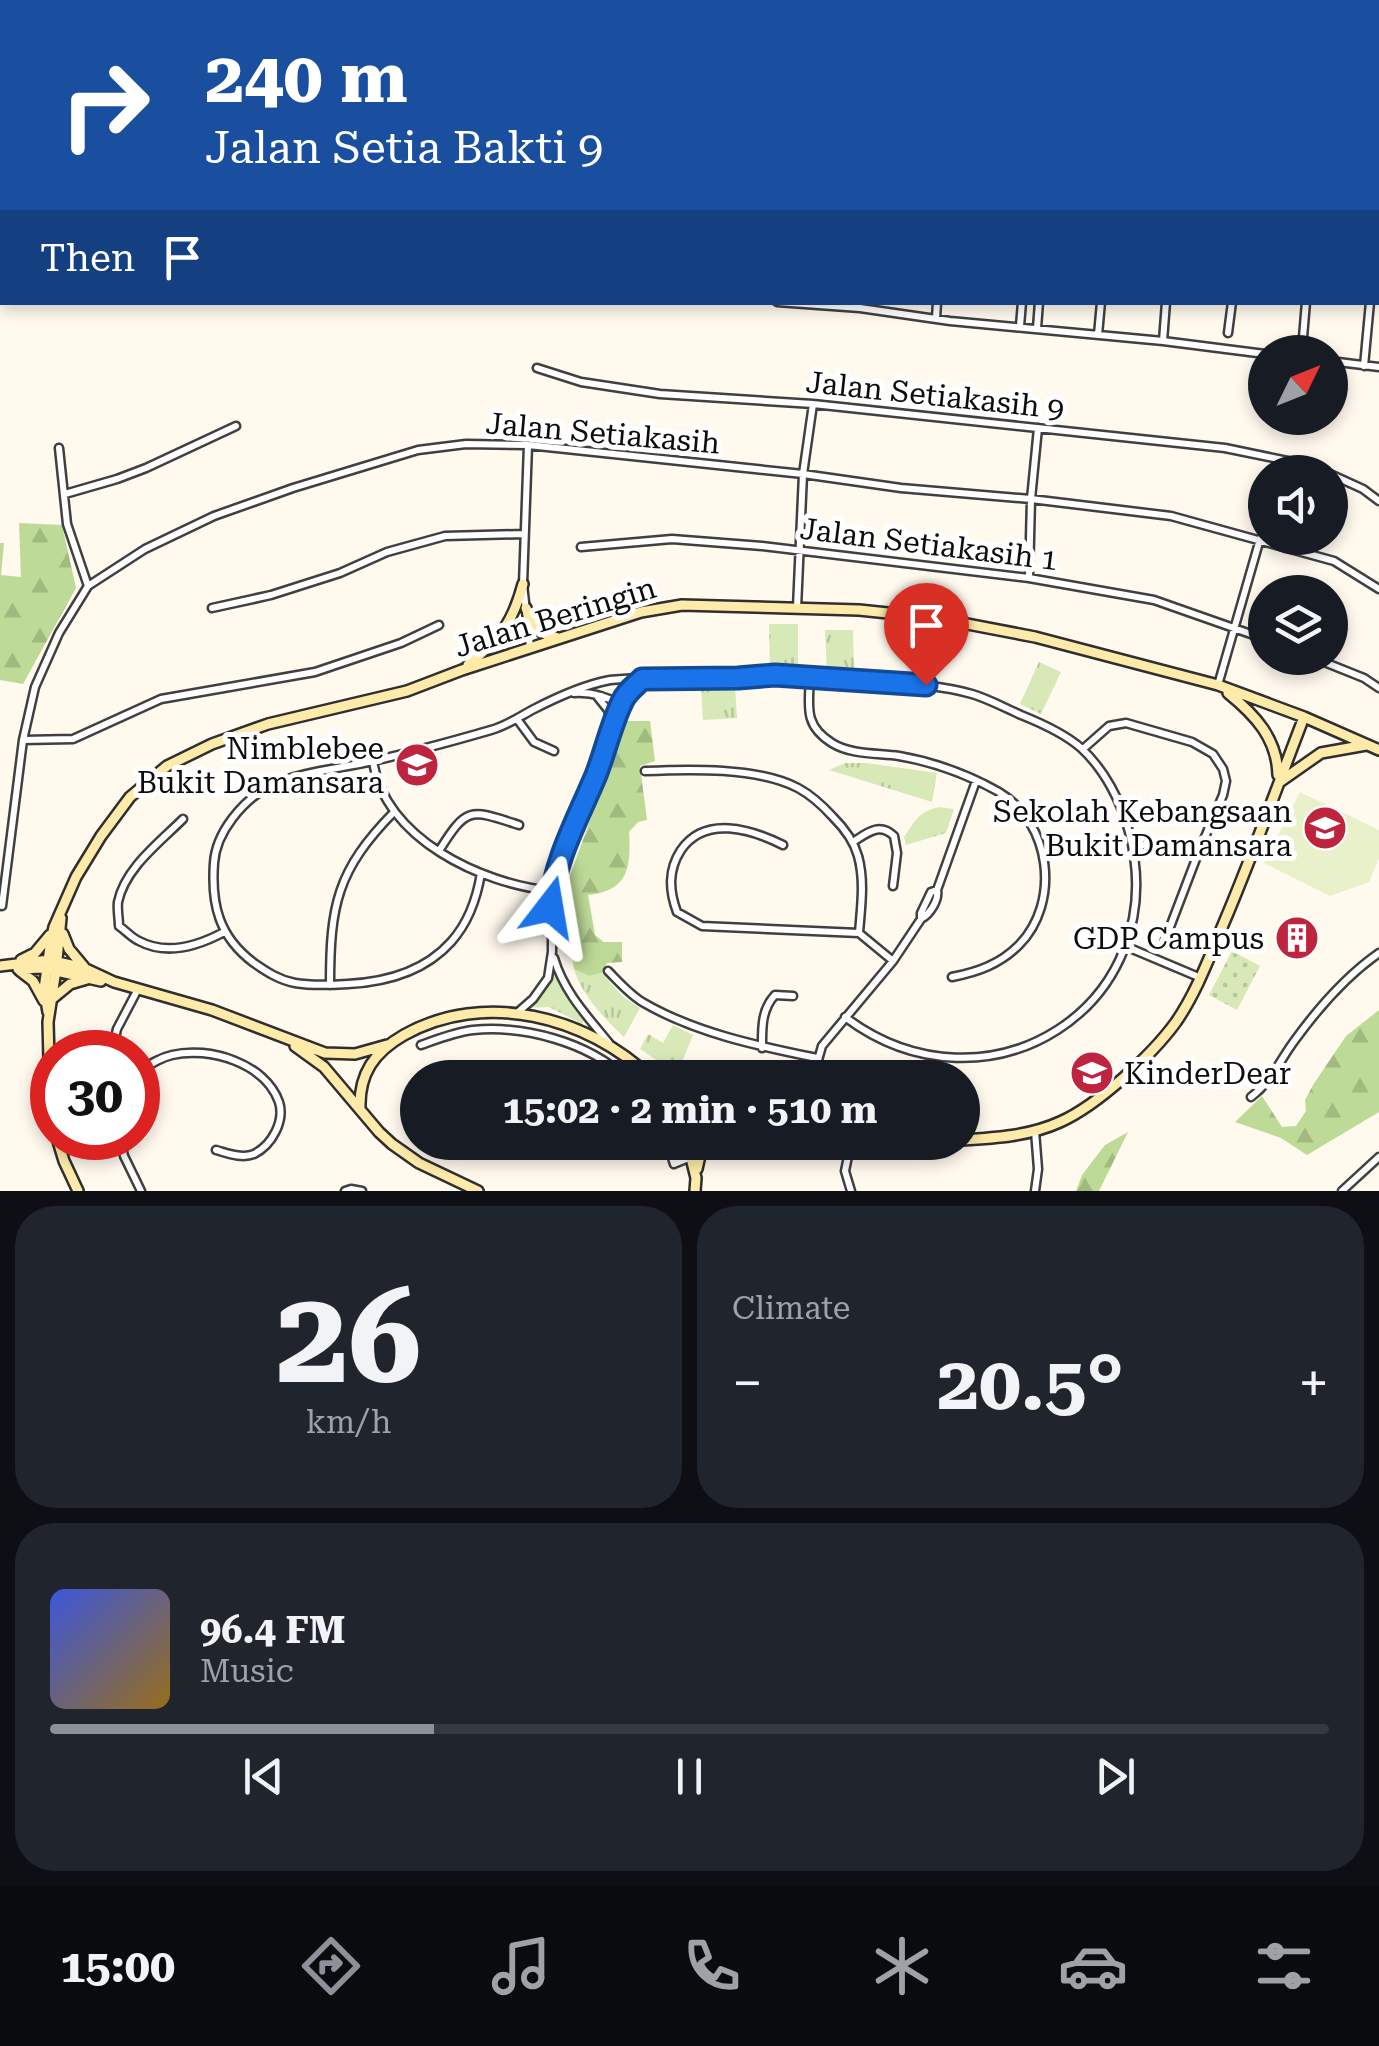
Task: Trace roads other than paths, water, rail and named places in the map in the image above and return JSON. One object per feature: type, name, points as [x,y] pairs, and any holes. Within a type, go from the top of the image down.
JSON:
[{"type":"street","points":[[936,319],[937,305]]},
{"type":"street","points":[[1020,326],[1022,305]]},
{"type":"street","points":[[1037,328],[1039,305]]},
{"type":"street","points":[[1098,335],[1102,305]]},
{"type":"street","points":[[1163,341],[1166,305]]},
{"type":"street","points":[[1228,333],[1232,305]]},
{"type":"street","points":[[1303,335],[1306,305]]},
{"type":"street","points":[[1367,366],[1370,305]]},
{"type":"street","points":[[861,306],[936,319],[1248,352]]},
{"type":"street","points":[[1348,363],[1379,367]]},
{"type":"street","name":"Jalan Setiakasih 9","points":[[537,368],[580,382],[660,394],[812,404],[1225,448],[1259,455]]},
{"type":"street","points":[[797,608],[803,474],[812,404]]},
{"type":"street","points":[[65,494],[146,468],[236,426]]},
{"type":"street","points":[[1029,578],[1030,499],[1038,428]]},
{"type":"street","name":"Jalan Setiakasih","points":[[2,906],[23,740],[36,686],[59,632],[88,586],[145,550],[214,516],[418,450],[466,444],[528,445],[1171,516],[1248,536]]},
{"type":"street","points":[[528,445],[523,584],[530,648]]},
{"type":"street","points":[[59,448],[67,524],[88,586]]},
{"type":"street","name":"Jalan Setiakasih 9","points":[[1348,482],[1379,500]]},
{"type":"street","points":[[212,608],[271,595],[387,552],[445,536],[523,534]]},
{"type":"street","name":"Jalan Setiakasih 1","points":[[581,547],[672,539],[1029,578],[1154,600],[1248,632]]},
{"type":"street","points":[[1256,555],[1218,686],[1251,712],[1264,728],[1278,766],[1278,782]]},
{"type":"street","name":"Jalan Setiakasih","points":[[1311,555],[1334,562],[1379,589]]},
{"type":"street","points":[[462,670],[497,640],[516,611],[523,584]]},
{"type":"street","name":"Jalan Beringin","points":[[49,1030],[44,989],[58,923],[76,876],[130,797],[167,766],[212,744],[268,724],[408,691],[641,612],[682,605],[797,608],[859,610],[952,621],[1035,637],[1218,686],[1379,750]]},
{"type":"street","points":[[526,608],[534,628],[545,636],[560,638]]},
{"type":"street","points":[[23,740],[73,738],[161,699],[315,672],[401,643],[439,625]]},
{"type":"street","points":[[1348,672],[1379,688]]},
{"type":"street","points":[[481,873],[472,906],[450,943],[404,975],[372,983],[296,983],[272,975],[238,951],[224,932],[212,886],[214,852],[230,821],[250,800],[270,787],[317,770],[373,761],[495,729],[568,693],[601,682],[775,675],[926,685],[974,695],[1048,727],[1082,750],[1112,790],[1128,826],[1137,892],[1125,946],[1108,980],[1084,1008],[1039,1041],[1004,1054],[967,1059],[929,1057],[893,1046],[845,1017]]},
{"type":"street","points":[[810,676],[810,721],[833,744],[927,762],[976,781],[1002,794],[1032,828],[1044,862],[1045,888],[1036,919],[1020,944],[998,962],[952,977]]},
{"type":"street","points":[[516,1014],[548,978],[552,890],[620,705],[642,679]]},
{"type":"street","points":[[568,693],[595,694],[620,705]]},
{"type":"street","points":[[595,694],[608,710],[613,729]]},
{"type":"street","points":[[517,718],[534,742],[554,752]]},
{"type":"street","points":[[980,1139],[1035,1131],[1083,1110],[1152,1050],[1176,1022],[1232,904],[1304,718]]},
{"type":"street","points":[[1082,750],[1109,726],[1126,722],[1192,742],[1212,754],[1223,768],[1225,788],[1165,940]]},
{"type":"street","points":[[1278,782],[1321,754],[1368,744]]},
{"type":"street","points":[[373,761],[380,788],[394,812],[439,851],[481,873],[552,890]]},
{"type":"street","points":[[645,771],[699,769],[760,776],[796,786],[815,799],[854,842],[863,884],[859,933]]},
{"type":"street","points":[[608,971],[643,1002],[715,1032],[762,1048],[817,1058],[822,1046],[928,916],[976,781]]},
{"type":"street","points":[[330,985],[330,954],[340,887],[361,848],[394,812]]},
{"type":"street","points":[[439,851],[459,821],[472,814],[519,825]]},
{"type":"street","points":[[183,819],[148,853],[124,884],[117,906],[120,926],[140,942],[168,949],[191,947],[224,932]]},
{"type":"street","points":[[783,845],[733,829],[696,834],[677,856],[671,872],[671,896],[677,912],[702,926],[859,933],[893,961]]},
{"type":"street","points":[[854,842],[876,829],[888,830],[894,836],[897,853],[893,886]]},
{"type":"street","points":[[1133,846],[1162,841],[1198,851]]},
{"type":"street","points":[[15,966],[35,953],[58,923]]},
{"type":"street","points":[[58,923],[69,949],[90,976]]},
{"type":"street","points":[[1125,946],[1200,978]]},
{"type":"street","points":[[552,952],[572,998],[612,1047]]},
{"type":"street","points":[[1251,1097],[1267,1083],[1326,1001],[1379,953]]},
{"type":"street","points":[[0,966],[52,965],[138,988],[212,1010],[325,1053],[355,1054],[387,1045],[424,1025],[467,1012],[486,1011],[576,1028],[631,1060]]},
{"type":"street","points":[[15,966],[33,982],[48,1006],[70,984],[90,976]]},
{"type":"street","points":[[118,1030],[138,988]]},
{"type":"street","points":[[762,1048],[762,1026],[770,1001],[775,996],[793,996]]},
{"type":"street","points":[[421,1045],[424,1025]]},
{"type":"street","points":[[421,1045],[474,1030],[525,1032],[602,1060]]},
{"type":"street","points":[[403,1036],[421,1045]]},
{"type":"street","points":[[284,1038],[324,1067],[379,1132],[410,1158],[478,1191]]},
{"type":"street","points":[[360,1108],[362,1079],[387,1045]]},
{"type":"street","points":[[160,1059],[199,1052],[236,1062],[254,1071],[280,1105],[276,1132],[253,1155],[234,1156],[216,1150]]},
{"type":"street","points":[[1035,1131],[1035,1191]]},
{"type":"street","points":[[1342,1191],[1379,1157]]},
{"type":"street","points":[[64,1160],[78,1191]]},
{"type":"street","points":[[126,1160],[141,1191]]},
{"type":"street","points":[[692,1160],[696,1178]]},
{"type":"street","points":[[695,1191],[700,1160]]},
{"type":"street","points":[[848,1160],[846,1172],[851,1191]]},
{"type":"street","points":[[345,1191],[362,1191]]},
{"type":"place","name":"Nimblebee Bukit Damansara","points":[[417,765]]},
{"type":"place","name":"Sekolah Kebangsaan Bukit Damansara","points":[[1325,828]]},
{"type":"place","name":"GDP Campus","points":[[1297,938]]},
{"type":"place","name":"KinderDear","points":[[1092,1073]]}]
